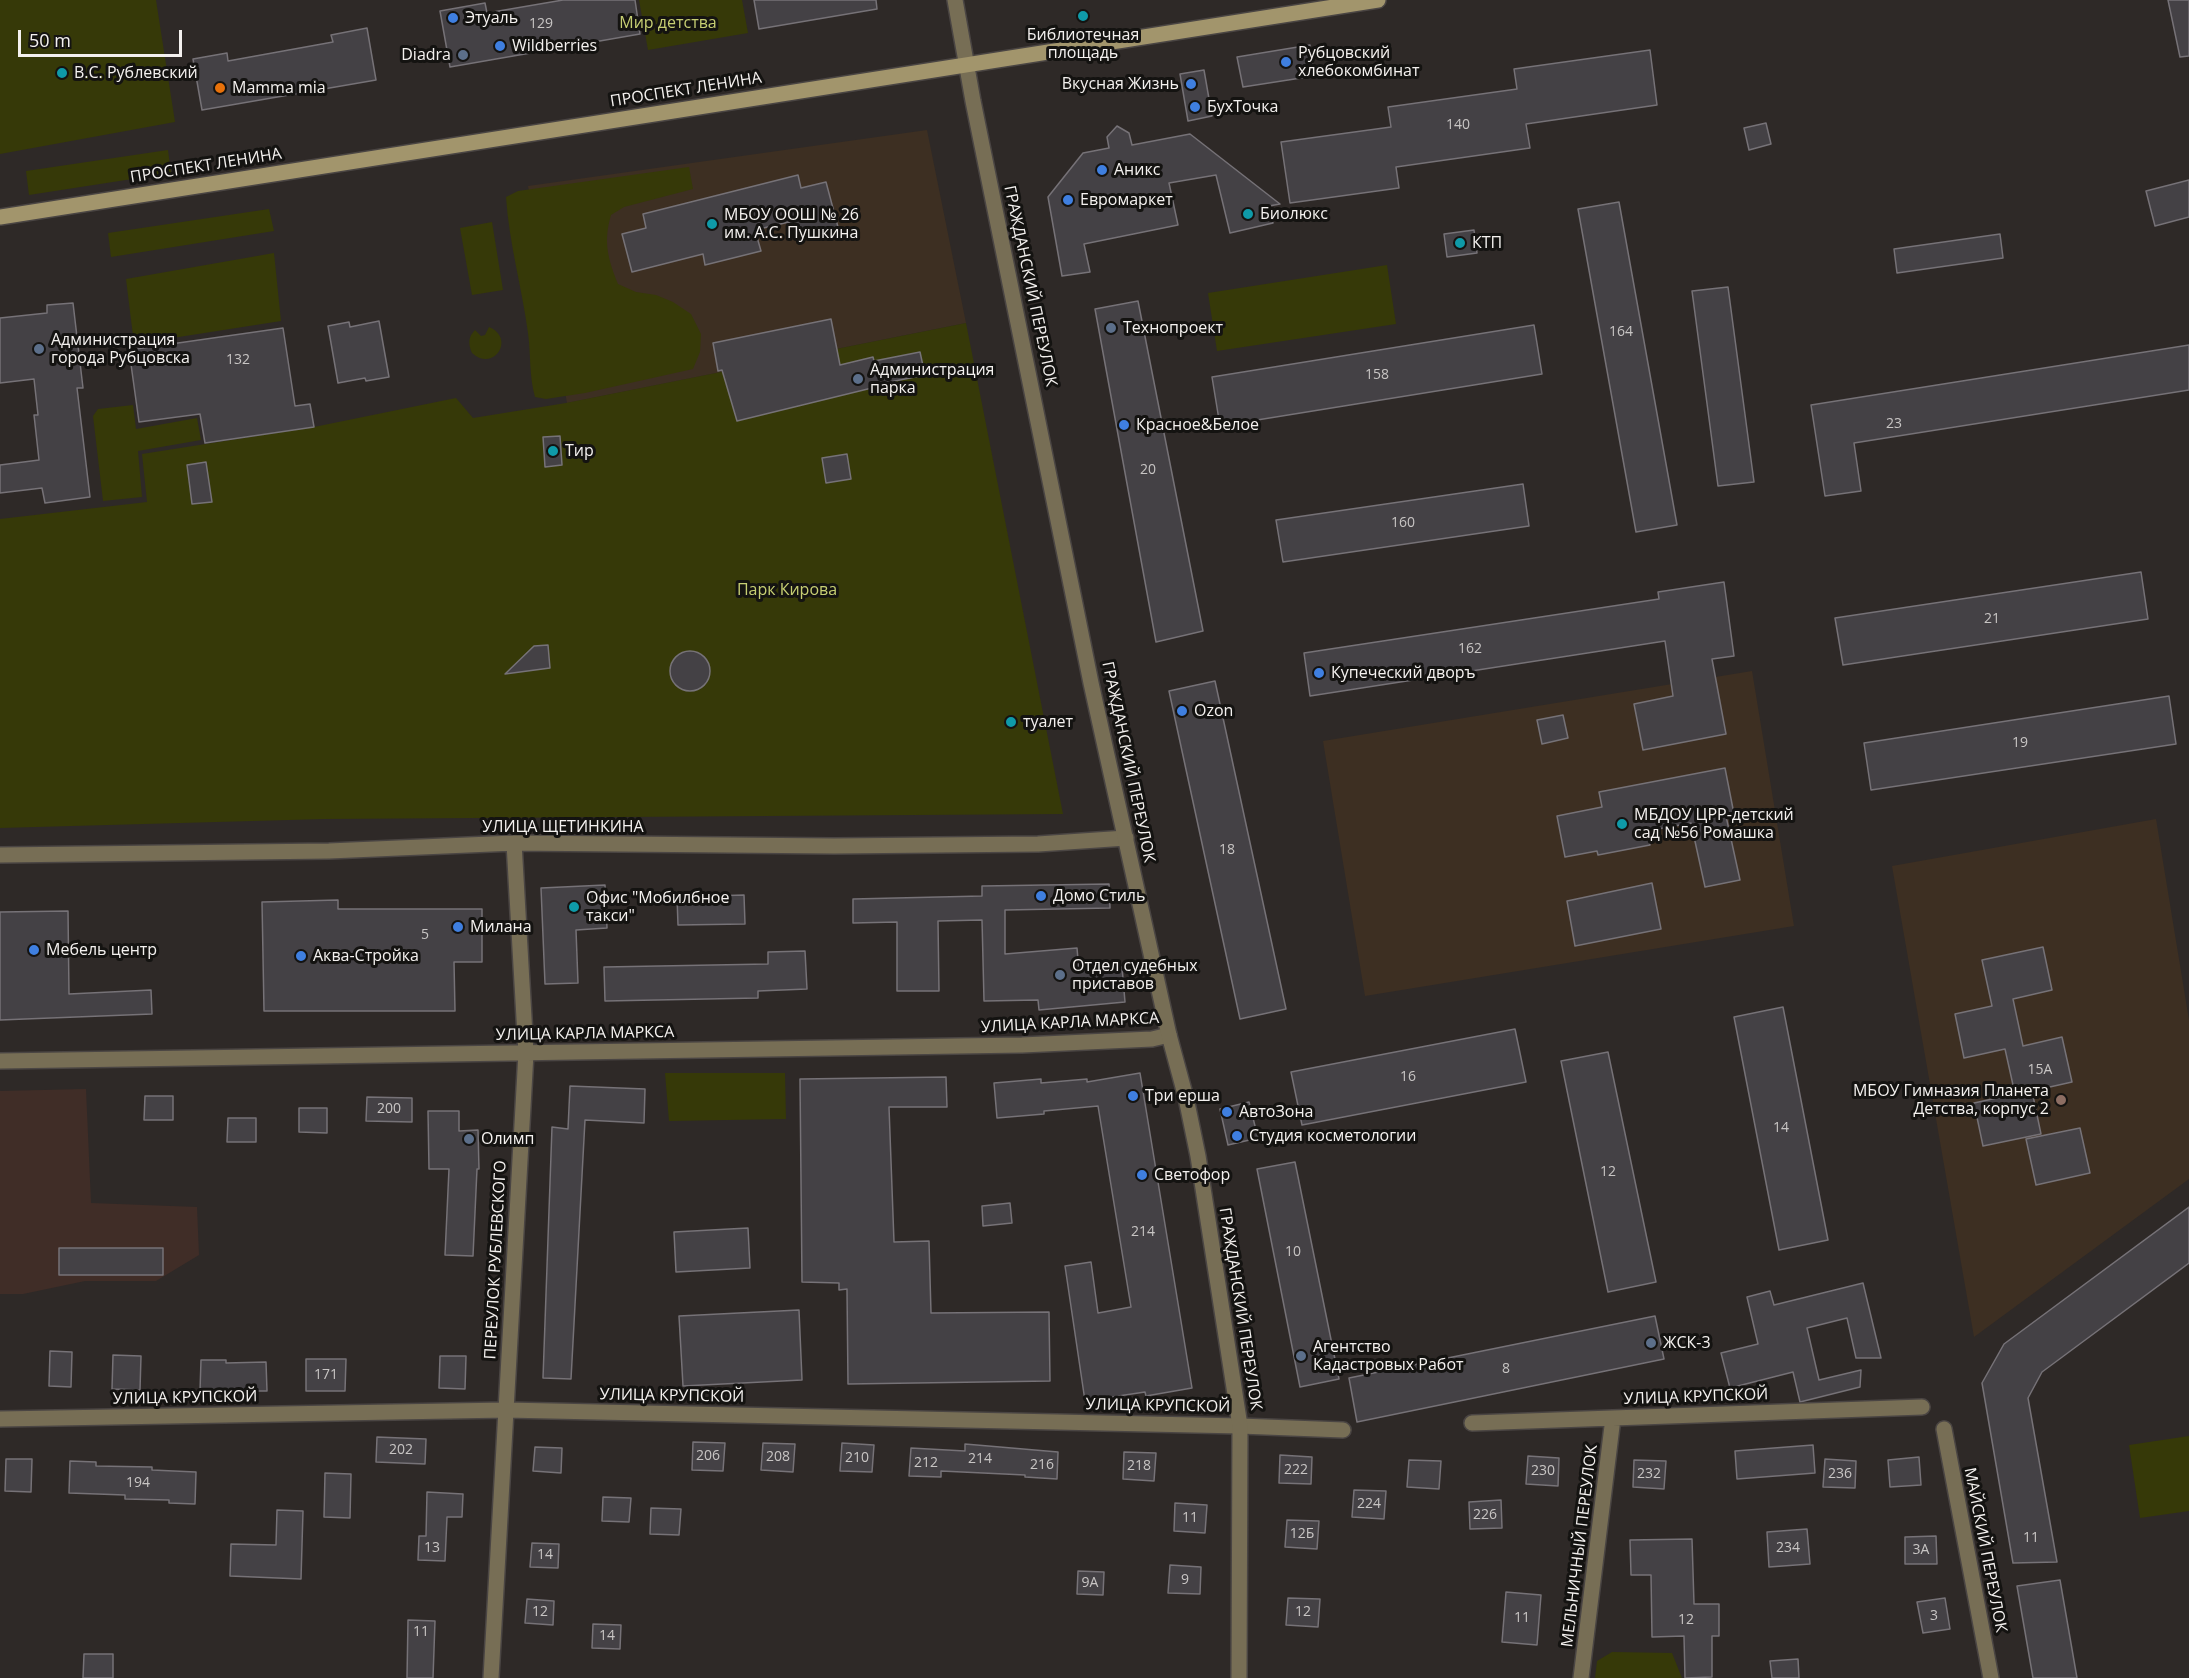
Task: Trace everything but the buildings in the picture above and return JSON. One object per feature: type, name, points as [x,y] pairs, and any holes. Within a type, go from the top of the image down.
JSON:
[{"type":"main road","name":"ПРОСПЕКТ ЛЕНИНА","points":[[0,217],[1377,0]]},
{"type":"street","name":"ГРАЖДАНСКИЙ ПЕРЕУЛОК","points":[[955,0],[1091,683],[1198,1156],[1240,1426],[1239,1678]]},
{"type":"street","name":"УЛИЦА ЩЕТИНКИНА","points":[[0,855],[329,851],[514,843],[822,846],[1038,844],[1126,838]]},
{"type":"street","name":"ПЕРЕУЛОК РУБЛЕВСКОГО","points":[[491,1678],[526,1053],[514,843]]},
{"type":"street","name":"УЛИЦА КАРЛА МАРКСА","points":[[0,1061],[1022,1045],[1152,1039],[1169,1035]]},
{"type":"street","name":"УЛИЦА КРУПСКОЙ","points":[[1472,1423],[1922,1407]]},
{"type":"street","name":"УЛИЦА КРУПСКОЙ","points":[[0,1419],[506,1410],[1343,1430]]},
{"type":"street","name":"МЕЛЬНИЧНЫЙ ПЕРЕУЛОК","points":[[1581,1678],[1613,1418]]},
{"type":"street","name":"МАЙСКИЙ ПЕРЕУЛОК","points":[[1944,1430],[1991,1678]]},
{"type":"shaded area","points":[[927,130],[966,323],[567,403],[528,186]]},
{"type":"shaded area","points":[[1752,671],[1794,926],[1365,996],[1323,741]]},
{"type":"shaded area","name":"МБОУ Гимназия Планета Детства, корпус 2","points":[[2156,819],[2189,1020],[2189,1179],[1974,1337],[1892,866]]},
{"type":"shaded area","points":[[86,1089],[91,1203],[197,1207],[199,1255],[156,1281],[85,1281],[23,1294],[0,1294],[0,1091]]},
{"type":"green space","points":[[0,0],[156,0],[175,122],[0,154]]},
{"type":"green space","name":"Мир детства","points":[[639,0],[742,0],[748,33],[648,50]]},
{"type":"green space","points":[[168,150],[171,173],[29,195],[26,171]]},
{"type":"green space","points":[[689,167],[693,189],[624,207],[611,215],[607,242],[609,258],[618,284],[636,292],[656,295],[673,302],[691,314],[701,334],[700,352],[693,369],[585,393],[546,399],[535,397],[528,333],[506,197],[518,191]]},
{"type":"green space","points":[[269,209],[274,231],[111,257],[108,233]]},
{"type":"green space","points":[[492,222],[503,290],[472,295],[460,228]]},
{"type":"green space","points":[[274,253],[281,321],[134,344],[126,279]]},
{"type":"green space","points":[[1387,265],[1396,324],[1217,351],[1208,293]]},
{"type":"green space","name":"Парк Кирова","points":[[966,323],[1063,814],[325,819],[0,828],[0,519],[147,502],[142,454],[314,427],[456,398],[473,418],[566,403]]},
{"type":"green space","points":[[489,327],[497,332],[501,339],[499,352],[488,359],[480,358],[472,353],[470,338],[475,330],[481,336],[485,335]]},
{"type":"green space","points":[[133,405],[136,429],[197,418],[201,440],[138,451],[142,497],[103,501],[93,416],[98,409]]},
{"type":"green space","points":[[665,1073],[785,1073],[786,1119],[669,1121]]},
{"type":"green space","points":[[2189,1436],[2189,1511],[2140,1518],[2129,1445]]},
{"type":"green space","points":[[1612,1652],[1672,1653],[1682,1678],[1595,1678],[1597,1661]]},
{"type":"place","name":"Библиотечная площадь","points":[[1083,16]]},
{"type":"place","name":"Этуаль","points":[[453,18]]},
{"type":"place","name":"Wildberries","points":[[500,46]]},
{"type":"place","name":"Diadra","points":[[463,55]]},
{"type":"place","name":"Рубцовский хлебокомбинат","points":[[1286,62]]},
{"type":"place","name":"В.С. Рублевский","points":[[62,73]]},
{"type":"place","name":"Вкусная Жизнь","points":[[1191,84]]},
{"type":"place","name":"Mamma mia","points":[[220,88]]},
{"type":"place","name":"БухТочка","points":[[1195,107]]},
{"type":"place","name":"Аникс","points":[[1102,170]]},
{"type":"place","name":"Евромаркет","points":[[1068,200]]},
{"type":"place","name":"Биолюкс","points":[[1248,214]]},
{"type":"place","name":"МБОУ ООШ № 26 им. А.С. Пушкина","points":[[712,224]]},
{"type":"place","name":"КТП","points":[[1460,243]]},
{"type":"place","name":"Технопроект","points":[[1111,328]]},
{"type":"place","name":"Администрация города Рубцовска","points":[[39,349]]},
{"type":"place","name":"Администрация парка","points":[[858,379]]},
{"type":"place","name":"Красное&Белое","points":[[1124,425]]},
{"type":"place","name":"Тир","points":[[553,451]]},
{"type":"place","name":"Купеческий дворъ","points":[[1319,673]]},
{"type":"place","name":"Ozon","points":[[1182,711]]},
{"type":"place","name":"туалет","points":[[1011,722]]},
{"type":"place","name":"МБДОУ ЦРР-детский сад №56 Ромашка","points":[[1622,824]]},
{"type":"place","name":"Домо Стиль","points":[[1041,896]]},
{"type":"place","name":"Офис \"Мобилбное такси\"","points":[[574,907]]},
{"type":"place","name":"Милана","points":[[458,927]]},
{"type":"place","name":"Мебель центр","points":[[34,950]]},
{"type":"place","name":"Аква-Стройка","points":[[301,956]]},
{"type":"place","name":"Отдел судебных приставов","points":[[1060,975]]},
{"type":"place","name":"Три ерша","points":[[1133,1096]]},
{"type":"place","name":"МБОУ Гимназия Планета Детства, корпус 2","points":[[2061,1100]]},
{"type":"place","name":"АвтоЗона","points":[[1227,1112]]},
{"type":"place","name":"Студия косметологии","points":[[1237,1136]]},
{"type":"place","name":"Олимп","points":[[469,1139]]},
{"type":"place","name":"Светофор","points":[[1142,1175]]},
{"type":"place","name":"ЖСК-3","points":[[1651,1343]]},
{"type":"place","name":"Агентство Кадастровых Работ","points":[[1301,1356]]}]
